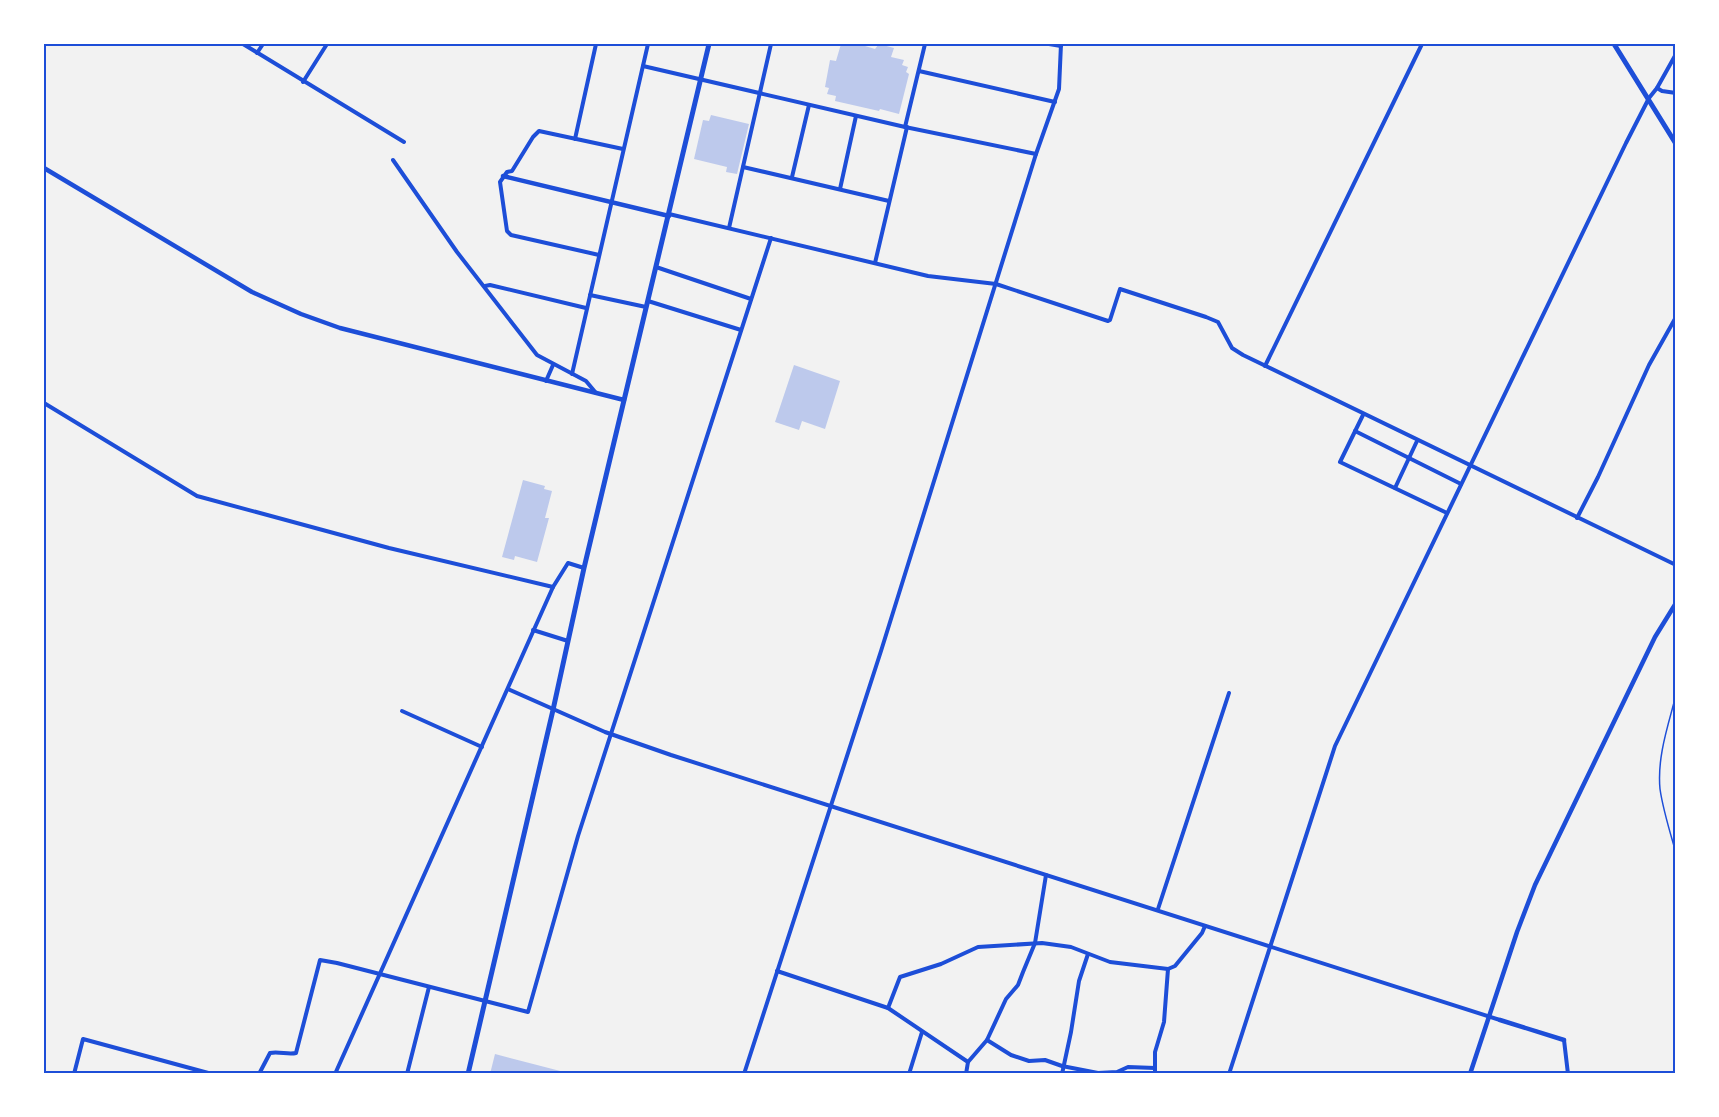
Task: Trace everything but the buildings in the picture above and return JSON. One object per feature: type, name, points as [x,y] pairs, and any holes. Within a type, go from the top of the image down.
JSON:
[{"type":"main road","points":[[468,1074],[584,568],[709,44]]},
{"type":"main road","points":[[1614,44],[1676,144]]},
{"type":"street","points":[[243,44],[404,142]]},
{"type":"street","points":[[257,52],[264,44]]},
{"type":"street","points":[[303,82],[327,44]]},
{"type":"street","points":[[575,139],[596,44]]},
{"type":"street","points":[[572,374],[648,44]]},
{"type":"street","points":[[729,228],[771,44]]},
{"type":"street","points":[[875,263],[925,44]]},
{"type":"street","points":[[744,1074],[881,651],[1036,154],[1059,89],[1061,45],[1049,44]]},
{"type":"street","points":[[1264,366],[1422,44]]},
{"type":"street","points":[[1230,1074],[1335,746],[1649,98],[1676,54]]},
{"type":"street","points":[[643,66],[856,116],[1036,154]]},
{"type":"street","points":[[919,71],[1055,102]]},
{"type":"street","points":[[1657,88],[1676,93]]},
{"type":"street","points":[[792,177],[809,105]]},
{"type":"street","points":[[840,189],[856,116]]},
{"type":"street","points":[[599,255],[511,235],[507,231],[500,182],[507,172],[512,171],[536,132],[539,131],[623,149]]},
{"type":"street","points":[[393,160],[458,252],[537,355],[586,381],[597,393]]},
{"type":"street","points":[[743,167],[889,201]]},
{"type":"street","points":[[44,168],[243,287],[301,314],[340,328],[624,400]]},
{"type":"street","points":[[503,176],[928,276],[996,284],[1107,321],[1110,320],[1120,289],[1218,322],[1232,348],[1264,366],[1676,565]]},
{"type":"street","points":[[259,1074],[270,1053],[279,1051],[296,1053],[320,960],[528,1012],[578,836],[771,238]]},
{"type":"street","points":[[656,267],[752,299]]},
{"type":"street","points":[[485,286],[490,285],[586,308]]},
{"type":"street","points":[[590,295],[647,304],[741,330]]},
{"type":"street","points":[[1577,518],[1649,365],[1676,317]]},
{"type":"street","points":[[546,381],[553,365]]},
{"type":"street","points":[[44,403],[197,496],[389,548],[553,587]]},
{"type":"street","points":[[1363,415],[1340,462],[1447,513]]},
{"type":"street","points":[[1355,431],[1461,484]]},
{"type":"street","points":[[1395,488],[1417,441]]},
{"type":"street","points":[[335,1074],[553,587],[568,563],[584,568]]},
{"type":"street","points":[[1470,1074],[1517,932],[1543,868],[1655,637],[1676,603]]},
{"type":"street","points":[[534,630],[569,641]]},
{"type":"street","points":[[508,689],[611,734],[1564,1040],[1568,1074]]},
{"type":"street","points":[[1158,909],[1229,693]]},
{"type":"street","points":[[402,711],[482,747]]},
{"type":"street","points":[[966,1074],[968,1062],[987,1040],[1006,999],[1018,985],[1035,943],[1046,875]]},
{"type":"street","points":[[888,1008],[900,977],[941,964],[978,947],[1035,943],[1061,944],[1110,962],[1168,969],[1175,966],[1205,926]]},
{"type":"street","points":[[1062,1074],[1078,981],[1088,954]]},
{"type":"street","points":[[987,1040],[1011,1055],[1029,1061],[1045,1060],[1098,1073],[1117,1073],[1128,1067],[1155,1071],[1155,1052],[1164,1022],[1168,969]]},
{"type":"street","points":[[777,971],[888,1008],[968,1062]]},
{"type":"street","points":[[407,1074],[429,987]]},
{"type":"street","points":[[909,1074],[922,1032]]},
{"type":"street","points":[[74,1074],[83,1039],[212,1074]]},
{"type":"path","points":[[1676,695],[1662,747],[1660,789],[1676,854]]}]
